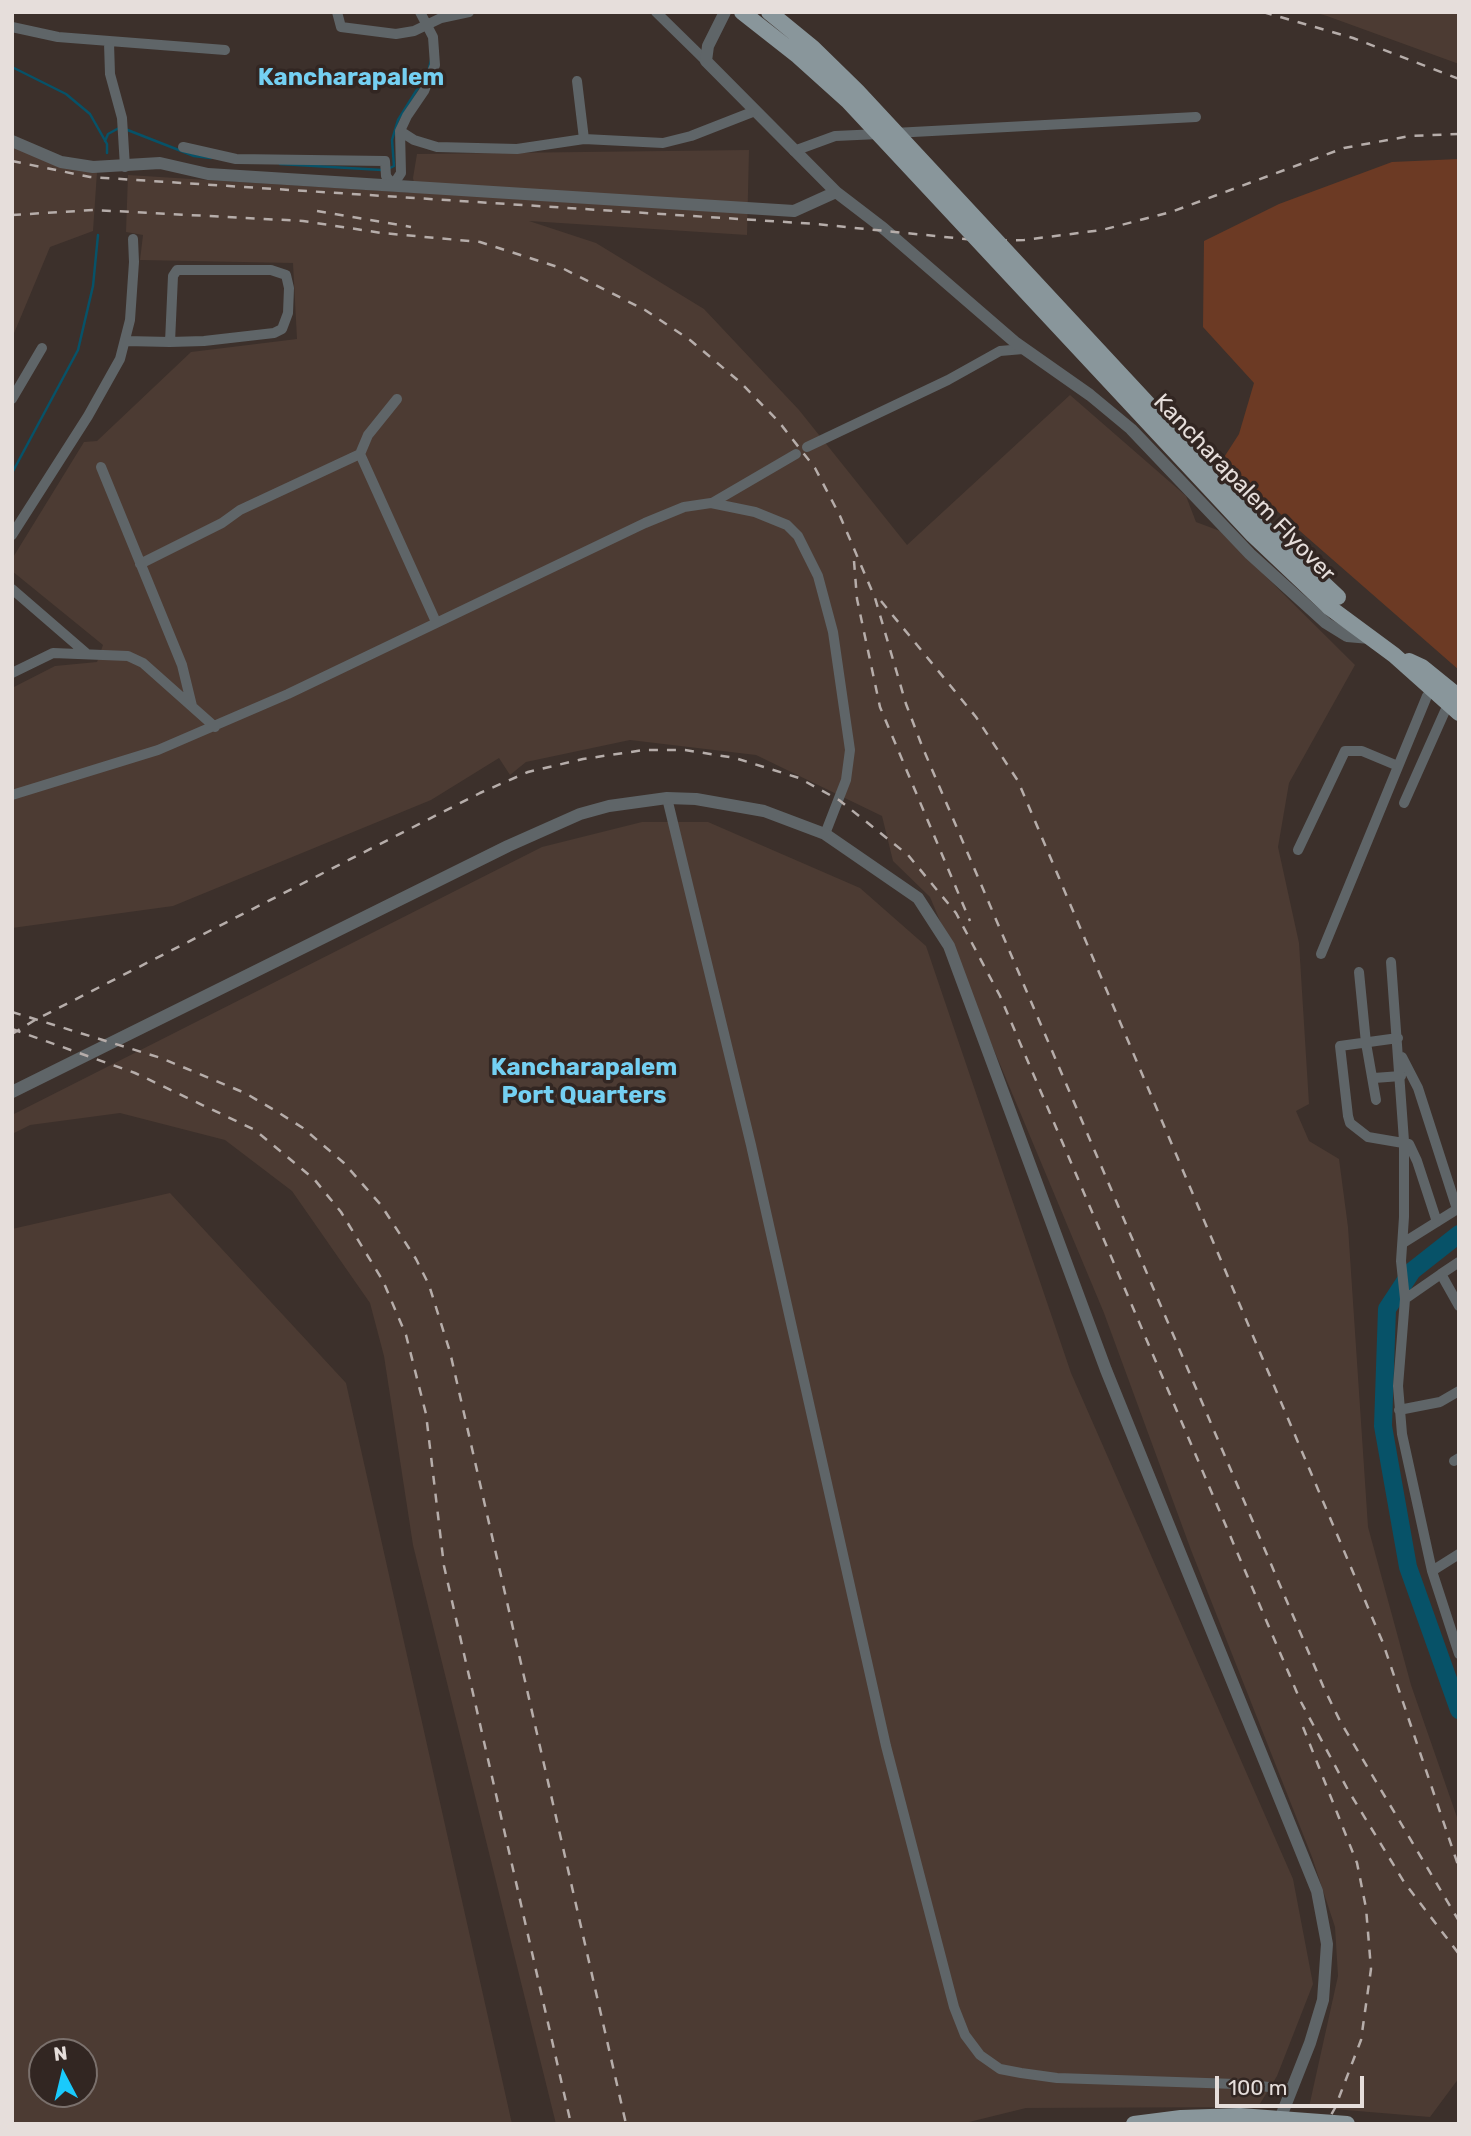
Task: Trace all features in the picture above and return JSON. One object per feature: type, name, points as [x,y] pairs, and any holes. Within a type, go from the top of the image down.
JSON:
[{"type":"main road","name":"Kancharapalem Flyover","points":[[743,12],[799,56],[848,101],[1252,535],[1334,602]]},
{"type":"main road","name":"Kancharapalem Flyover","points":[[769,12],[813,48],[857,90],[1255,519],[1356,624],[1394,655]]},
{"type":"main road","points":[[1394,655],[1410,680],[1427,696],[1452,712]]},
{"type":"main road","points":[[1394,655],[1422,667],[1459,697]]},
{"type":"main road","points":[[1394,655],[1452,712],[1459,724]]},
{"type":"main road","points":[[1134,2124],[1181,2118],[1240,2116],[1347,2124]]},
{"type":"street","points":[[337,12],[338,24],[345,28],[396,34],[441,18],[469,12]]},
{"type":"street","points":[[390,181],[401,173],[400,131],[425,91],[435,65],[426,25],[420,12]]},
{"type":"street","points":[[656,12],[836,192],[883,228],[1023,349],[1132,429],[1250,554],[1326,623],[1347,636],[1373,638]]},
{"type":"street","points":[[706,61],[708,46],[725,12]]},
{"type":"street","points":[[12,27],[48,36],[109,43],[225,50]]},
{"type":"street","points":[[109,43],[110,74],[122,128],[118,167]]},
{"type":"street","points":[[577,80],[584,139]]},
{"type":"street","points":[[400,131],[414,140],[437,147],[517,149],[584,139],[654,143],[674,141],[755,111]]},
{"type":"street","points":[[794,151],[835,136],[1196,117]]},
{"type":"street","points":[[12,141],[61,162],[93,167],[160,163],[208,174],[390,181],[794,211],[836,192]]},
{"type":"street","points":[[183,147],[236,159],[385,161],[390,181]]},
{"type":"street","points":[[12,535],[111,378],[131,320],[133,239]]},
{"type":"street","points":[[125,341],[170,342],[265,336],[282,329],[288,313],[289,288],[286,275],[271,270],[177,270],[173,276],[170,342]]},
{"type":"street","points":[[1000,351],[1005,334]]},
{"type":"street","points":[[12,399],[42,348]]},
{"type":"street","points":[[807,447],[948,380],[1000,351],[1023,349]]},
{"type":"street","points":[[141,564],[222,523],[240,509],[360,454],[368,435],[397,399]]},
{"type":"street","points":[[360,454],[436,622]]},
{"type":"street","points":[[711,503],[796,454]]},
{"type":"street","points":[[101,467],[182,665],[192,706]]},
{"type":"street","points":[[12,795],[158,750],[215,727],[645,523],[684,507],[711,503],[755,512],[787,525],[798,536],[818,576],[833,632],[850,750],[846,780],[825,834]]},
{"type":"street","points":[[12,589],[86,653]]},
{"type":"street","points":[[12,673],[46,655],[86,653],[136,658],[215,727]]},
{"type":"street","points":[[1321,954],[1427,696]]},
{"type":"street","points":[[1404,803],[1421,763],[1452,712]]},
{"type":"street","points":[[1298,850],[1345,751],[1354,749],[1398,766]]},
{"type":"street","points":[[1403,755],[1421,763]]},
{"type":"street","points":[[667,798],[751,1144],[886,1746],[954,2007],[965,2035],[981,2055],[1000,2069],[1021,2073],[1056,2078],[1236,2084],[1292,2089]]},
{"type":"street","points":[[12,1092],[539,832],[608,806],[667,798],[728,803],[764,811],[825,834],[918,898],[949,946],[1106,1370],[1309,1869],[1323,1913],[1326,1973],[1319,2017],[1278,2124]]},
{"type":"street","points":[[1391,962],[1400,1054],[1404,1141],[1404,1243],[1401,1261],[1404,1295],[1399,1410],[1432,1571],[1459,1654]]},
{"type":"street","points":[[1359,972],[1366,1043],[1376,1100]]},
{"type":"street","points":[[1398,1038],[1340,1046],[1350,1123],[1368,1137],[1404,1141]]},
{"type":"street","points":[[1400,1054],[1418,1088],[1458,1209],[1404,1243]]},
{"type":"street","points":[[1374,1078],[1401,1076]]},
{"type":"street","points":[[1404,1141],[1417,1161],[1437,1222]]},
{"type":"street","points":[[1404,1295],[1459,1262]]},
{"type":"street","points":[[1441,1274],[1459,1306]]},
{"type":"street","points":[[1399,1410],[1440,1402],[1459,1391]]},
{"type":"street","points":[[1432,1571],[1459,1554]]},
{"type":"shaded area","points":[[1313,12],[1459,12],[1459,64],[1327,16]]},
{"type":"shaded area","points":[[12,146],[97,172],[93,231],[50,247],[12,338]]},
{"type":"shaded area","points":[[749,150],[747,235],[529,221],[596,243],[704,309],[799,410],[907,545],[1070,395],[1186,496],[1196,522],[1220,531],[1355,665],[1289,783],[1278,847],[1299,943],[1309,1104],[1296,1111],[1309,1141],[1339,1159],[1348,1227],[1368,1527],[1411,1685],[1459,1823],[1459,2078],[1430,2117],[1309,2107],[1338,1976],[1335,1927],[1312,1857],[1191,1550],[1104,1313],[930,897],[893,861],[882,816],[756,755],[630,740],[526,762],[510,775],[499,758],[431,800],[173,906],[12,928],[12,688],[55,666],[97,662],[103,645],[12,571],[12,559],[84,442],[97,441],[191,352],[297,339],[293,263],[140,260],[143,235],[126,232],[128,175],[416,193],[413,178],[417,154]]},
{"type":"shaded area","points":[[1459,159],[1459,670],[1221,462],[1239,434],[1254,383],[1203,327],[1204,241],[1279,204],[1392,162]]},
{"type":"shaded area","points":[[642,822],[708,822],[860,888],[926,946],[1071,1373],[1293,1879],[1313,1984],[1277,2076],[1258,2107],[1026,2108],[961,2124],[556,2124],[413,1545],[384,1356],[370,1303],[292,1191],[225,1140],[120,1113],[30,1125],[12,1134],[12,1115],[542,847]]},
{"type":"shaded area","points":[[170,1193],[346,1383],[512,2124],[12,2124],[12,1229]]},
{"type":"waterway","points":[[388,169],[394,166],[392,140],[398,120],[428,72],[431,60]]},
{"type":"waterway","points":[[12,67],[66,94],[90,114],[107,144],[107,153]]},
{"type":"waterway","points":[[105,141],[108,134],[119,128]]},
{"type":"waterway","points":[[125,129],[194,156],[211,158]]},
{"type":"waterway","points":[[280,164],[382,170]]},
{"type":"waterway","points":[[12,473],[78,350],[93,286],[98,235]]},
{"type":"waterway","points":[[1459,1234],[1412,1271],[1387,1309],[1383,1426],[1408,1567],[1459,1710]]},
{"type":"railway","points":[[1263,12],[1353,38],[1459,79]]},
{"type":"railway","points":[[12,161],[90,177],[816,224],[985,241],[1024,240],[1102,230],[1171,212],[1344,148],[1410,136],[1459,134]]},
{"type":"railway","points":[[12,215],[94,210],[303,221],[382,233],[480,242],[564,269],[645,310],[690,340],[740,382],[779,422],[815,468],[840,516],[875,598],[906,704],[922,746],[1323,1686],[1340,1721],[1459,1921]]},
{"type":"railway","points":[[317,211],[411,227]]},
{"type":"railway","points":[[854,561],[857,599],[880,707],[970,921]]},
{"type":"railway","points":[[881,601],[976,717],[1018,781],[1383,1643],[1459,1868]]},
{"type":"railway","points":[[12,1034],[480,793],[528,772],[583,759],[644,750],[685,750],[735,758],[799,778],[839,800],[908,855],[956,913],[1000,996],[1301,1702],[1348,1790],[1404,1882],[1459,1954]]},
{"type":"railway","points":[[12,1012],[161,1058],[245,1093],[276,1111],[303,1128],[344,1163],[381,1205],[416,1259],[429,1285],[450,1352],[626,2124]]},
{"type":"railway","points":[[12,1029],[135,1073],[255,1130],[314,1179],[341,1212],[383,1281],[406,1335],[426,1414],[444,1566],[571,2124]]},
{"type":"railway","points":[[1303,1727],[1357,1863],[1366,1908],[1371,1969],[1361,2040],[1335,2108],[1326,2124]]},
{"type":"district","name":"Kancharapalem","points":[[351,78]]},
{"type":"district","name":"Kancharapalem Port Quarters","points":[[584,1082]]}]
